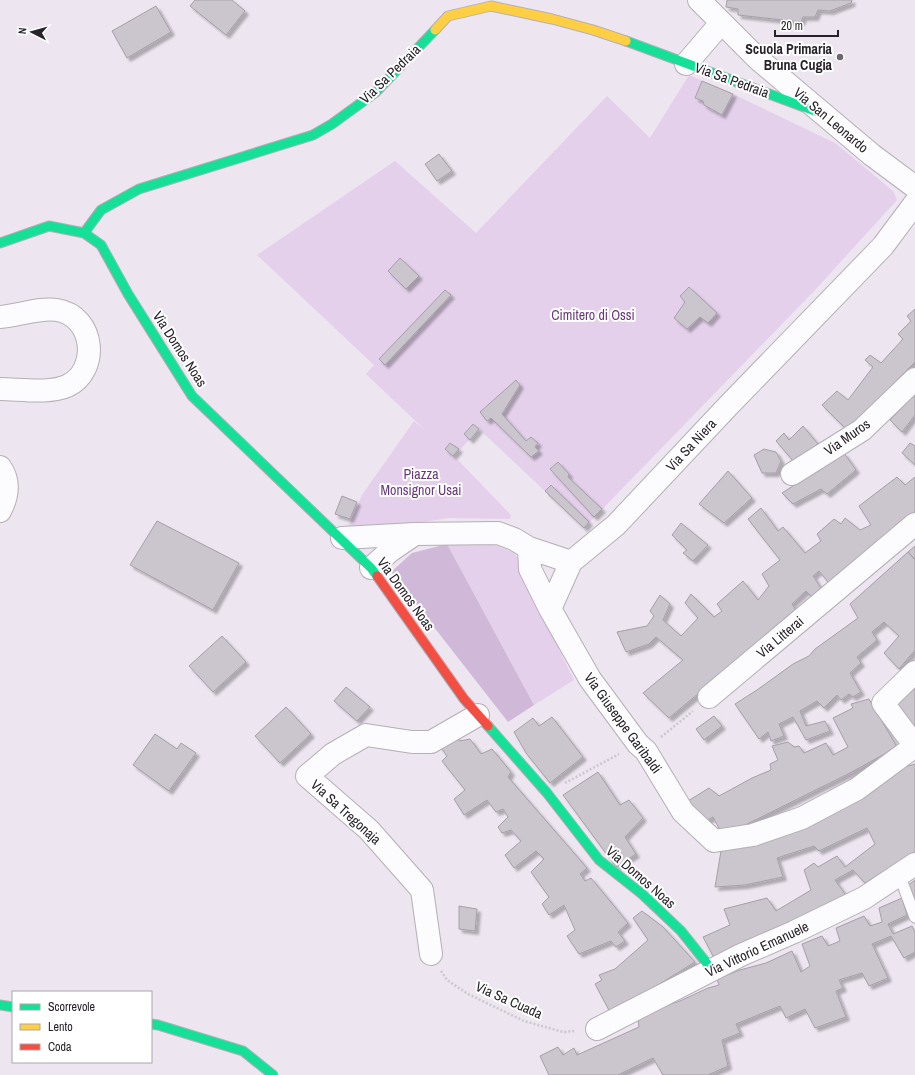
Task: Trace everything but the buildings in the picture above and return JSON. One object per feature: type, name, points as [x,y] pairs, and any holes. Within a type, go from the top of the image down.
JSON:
[{"type":"street","name":"Via San Leonardo","points":[[699,0],[758,59],[872,155],[915,186]]},
{"type":"street","name":"Via Sa Pedraia","points":[[84,233],[102,210],[139,189],[269,148],[313,136],[376,92],[448,16],[491,6],[552,19],[593,30],[823,114]]},
{"type":"street","name":"Via Sa Pedraia","points":[[686,64],[721,23]]},
{"type":"street","name":"Via Sa Niera","points":[[571,562],[616,525],[728,406],[883,246],[915,203]]},
{"type":"street","points":[[0,243],[49,226],[84,233]]},
{"type":"street","name":"Via Domos Noas","points":[[84,233],[101,245],[128,294],[192,396],[342,538],[371,568],[464,698],[547,793],[599,860],[642,894],[681,931],[712,970]]},
{"type":"street","points":[[0,317],[11,317],[47,309],[58,310],[69,314],[79,322],[86,332],[89,344],[89,356],[84,369],[76,380],[68,386],[48,390],[0,388]]},
{"type":"street","name":"Via Muros","points":[[792,474],[862,430],[915,379]]},
{"type":"street","points":[[0,467],[6,478],[7,489],[6,500],[0,511]]},
{"type":"street","name":"Via Litterai","points":[[709,697],[915,524]]},
{"type":"street","points":[[342,538],[415,534],[498,533],[514,539],[529,548],[571,562],[550,609]]},
{"type":"street","points":[[371,568],[390,551],[415,534]]},
{"type":"street","name":"Via Giuseppe Garibaldi","points":[[529,548],[530,569],[550,609],[590,679],[642,747],[683,812],[714,841],[754,835],[802,818],[857,789],[915,746]]},
{"type":"street","points":[[915,672],[883,703],[915,746]]},
{"type":"street","name":"Via Sa Tregonaja","points":[[430,954],[422,890],[369,830],[306,776],[333,754],[366,735],[412,742],[431,742],[478,715]]},
{"type":"street","name":"Via Vittorio Emanuele","points":[[597,1029],[712,970],[864,898],[907,869]]},
{"type":"street","points":[[0,1005],[12,1007]]},
{"type":"street","points":[[152,1024],[243,1050],[273,1075]]},
{"type":"lane","points":[[907,869],[915,917]]},
{"type":"path","points":[[547,793],[642,747],[709,697]]},
{"type":"path","name":"Via Sa Cuada","points":[[430,954],[447,980],[468,994],[524,1021],[563,1032],[597,1029]]},
{"type":"green space","name":"Cimitero di Ossi","points":[[689,75],[733,94],[835,143],[893,191],[897,200],[816,289],[584,528],[479,429],[454,456],[511,515],[510,519],[449,518],[367,531],[348,527],[362,495],[414,421],[426,431],[366,374],[374,365],[257,255],[395,161],[476,233],[607,96],[650,138]]},
{"type":"green space","points":[[479,542],[498,546],[514,553],[522,564],[531,593],[574,680],[534,705],[447,544]]},
{"type":"shaded area","points":[[447,544],[534,705],[508,722],[391,572],[412,553]]},
{"type":"traffic: fast","points":[[84,233],[101,210],[139,189],[313,135],[332,124],[376,92],[435,30]]},
{"type":"traffic: fast","points":[[626,41],[823,114]]},
{"type":"traffic: fast","points":[[0,243],[49,226],[84,233],[101,245],[128,294],[192,396],[371,568],[377,576]]},
{"type":"traffic: fast","points":[[488,726],[547,793],[599,860],[642,894],[681,931],[712,970]]},
{"type":"traffic: fast","points":[[0,1005],[12,1007]]},
{"type":"traffic: fast","points":[[152,1024],[243,1051],[273,1075]]},
{"type":"traffic: slow","points":[[435,30],[448,16],[491,6],[552,19],[626,41]]},
{"type":"traffic: jam","points":[[377,576],[464,699],[488,726]]},
{"type":"place","name":"Scuola Primaria Bruna Cugia","points":[[840,57]]},
{"type":"park label","name":"Piazza Monsignor Usai","points":[[421,482]]}]
